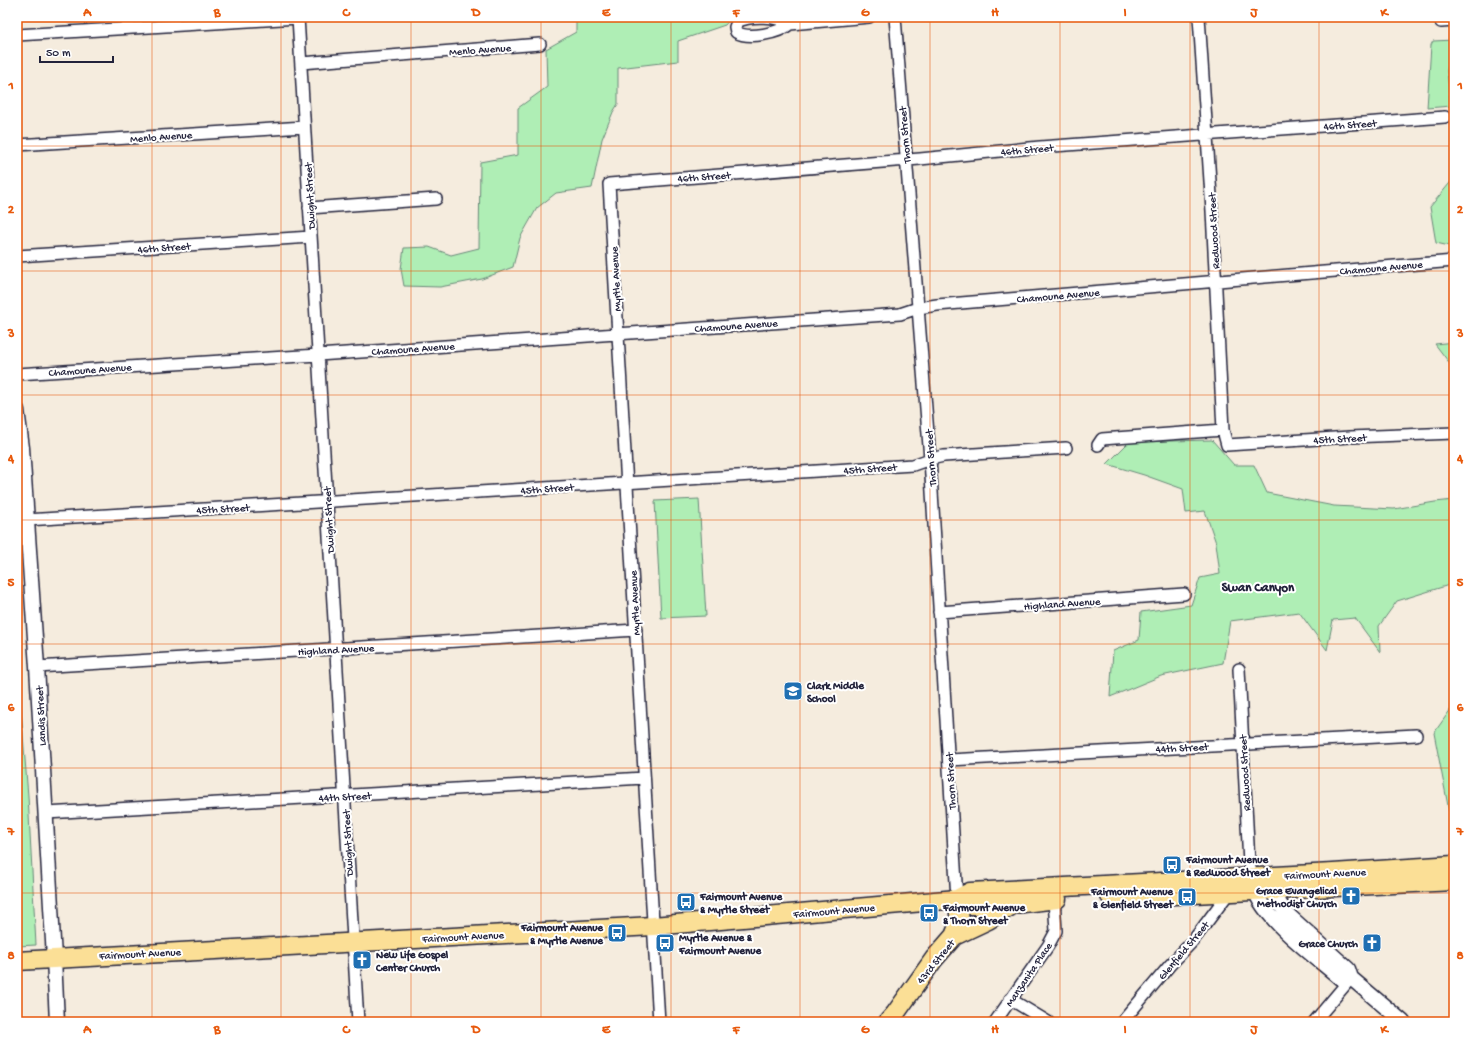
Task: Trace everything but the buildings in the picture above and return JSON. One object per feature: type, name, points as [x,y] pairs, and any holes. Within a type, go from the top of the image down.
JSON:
[{"type":"main road","name":"Fairmount Avenue","points":[[957,899],[969,905],[1015,904],[1054,899],[1174,895],[1230,891],[1254,884],[1454,864]]},
{"type":"main road","name":"Fairmount Avenue","points":[[17,961],[653,926],[957,899],[970,892],[1254,884],[1454,881]]},
{"type":"main road","points":[[954,936],[960,921],[957,899]]},
{"type":"main road","name":"43rd Street","points":[[888,1022],[934,959],[954,936],[988,920],[1015,904]]},
{"type":"street","points":[[17,35],[298,17]]},
{"type":"street","name":"Dwight Street","points":[[298,17],[358,1022]]},
{"type":"street","points":[[790,24],[869,17]]},
{"type":"street","name":"Thorn Street","points":[[895,17],[930,459],[957,899]]},
{"type":"street","name":"Redwood Street","points":[[1199,17],[1223,430],[1227,445]]},
{"type":"street","points":[[1441,19],[1454,21]]},
{"type":"street","name":"Menlo Avenue","points":[[301,63],[540,44]]},
{"type":"street","name":"46th Street","points":[[609,184],[906,160],[1040,147],[1207,136],[1445,117]]},
{"type":"street","name":"Menlo Avenue","points":[[17,145],[304,127]]},
{"type":"street","name":"Myrtle Avenue","points":[[609,184],[659,1022]]},
{"type":"street","points":[[309,208],[436,199]]},
{"type":"street","name":"46th Street","points":[[17,256],[311,237]]},
{"type":"street","name":"Chamoune Avenue","points":[[17,374],[318,355],[900,314],[918,308],[937,305],[1454,261]]},
{"type":"street","name":"Landis Street","points":[[17,410],[22,448],[37,667],[57,1022]]},
{"type":"street","points":[[1098,445],[1102,439],[1223,430]]},
{"type":"street","name":"45th Street","points":[[1227,445],[1350,437],[1454,434]]},
{"type":"street","name":"45th Street","points":[[26,520],[913,465],[944,456],[1066,448]]},
{"type":"street","name":"Highland Avenue","points":[[939,612],[1184,594]]},
{"type":"street","name":"Highland Avenue","points":[[37,667],[636,630]]},
{"type":"street","name":"Redwood Street","points":[[1239,669],[1249,863],[1254,884]]},
{"type":"street","name":"44th Street","points":[[949,760],[1416,735]]},
{"type":"street","name":"44th Street","points":[[46,813],[644,778]]},
{"type":"street","points":[[1254,884],[1269,914],[1280,926],[1340,978],[1351,978],[1403,1022]]},
{"type":"street","name":"Glenfield Street","points":[[1122,1022],[1170,965],[1192,942],[1230,891]]},
{"type":"street","name":"Manzanita Place","points":[[995,1022],[1048,946],[1056,931],[1054,899]]},
{"type":"street","points":[[1314,1022],[1351,978]]},
{"type":"street","points":[[1010,999],[1048,1022]]},
{"type":"green space","points":[[576,17],[732,17],[725,25],[678,41],[678,61],[618,68],[618,104],[613,112],[602,139],[592,188],[556,193],[537,208],[520,238],[513,267],[482,279],[440,287],[404,286],[401,269],[404,248],[429,247],[451,255],[479,248],[480,162],[518,155],[518,108],[547,87],[546,49],[576,32]]},
{"type":"green space","points":[[1454,40],[1454,46],[1450,52],[1447,71],[1451,106],[1427,108],[1431,45],[1433,41]]},
{"type":"green space","points":[[1454,178],[1454,247],[1436,243],[1430,207]]},
{"type":"green space","points":[[1454,342],[1454,369],[1435,344]]},
{"type":"green space","points":[[1212,440],[1234,465],[1254,465],[1267,493],[1334,506],[1394,509],[1454,500],[1454,587],[1449,585],[1397,601],[1379,626],[1380,652],[1355,618],[1333,620],[1327,650],[1299,612],[1230,621],[1223,663],[1161,676],[1110,697],[1113,651],[1139,640],[1141,612],[1191,605],[1200,578],[1220,574],[1216,543],[1205,511],[1186,513],[1183,489],[1107,464],[1129,442]]},
{"type":"green space","points":[[699,499],[706,616],[661,618],[655,501]]},
{"type":"green space","points":[[17,661],[28,796],[36,945],[17,946]]},
{"type":"green space","points":[[1453,661],[1454,809],[1449,811],[1434,733],[1451,709]]},
{"type":"place","name":"Clark Middle School","points":[[793,691]]},
{"type":"place","name":"Fairmount Avenue & Redwood Street","points":[[1172,865]]},
{"type":"place","name":"Grace Evangelical Methodist Church","points":[[1351,896]]},
{"type":"place","name":"Fairmount Avenue & Glenfield Street","points":[[1187,897]]},
{"type":"place","name":"Fairmount Avenue & Myrtle Street","points":[[686,902]]},
{"type":"place","name":"Fairmount Avenue & Thorn Street","points":[[929,913]]},
{"type":"place","name":"Fairmount Avenue & Myrtle Avenue","points":[[617,933]]},
{"type":"place","name":"Myrtle Avenue & Fairmount Avenue","points":[[665,943]]},
{"type":"place","name":"Grace Church","points":[[1372,943]]},
{"type":"place","name":"New Life Gospel Center Church","points":[[362,960]]},
{"type":"district","name":"Swan Canyon","points":[[1258,586]]}]
